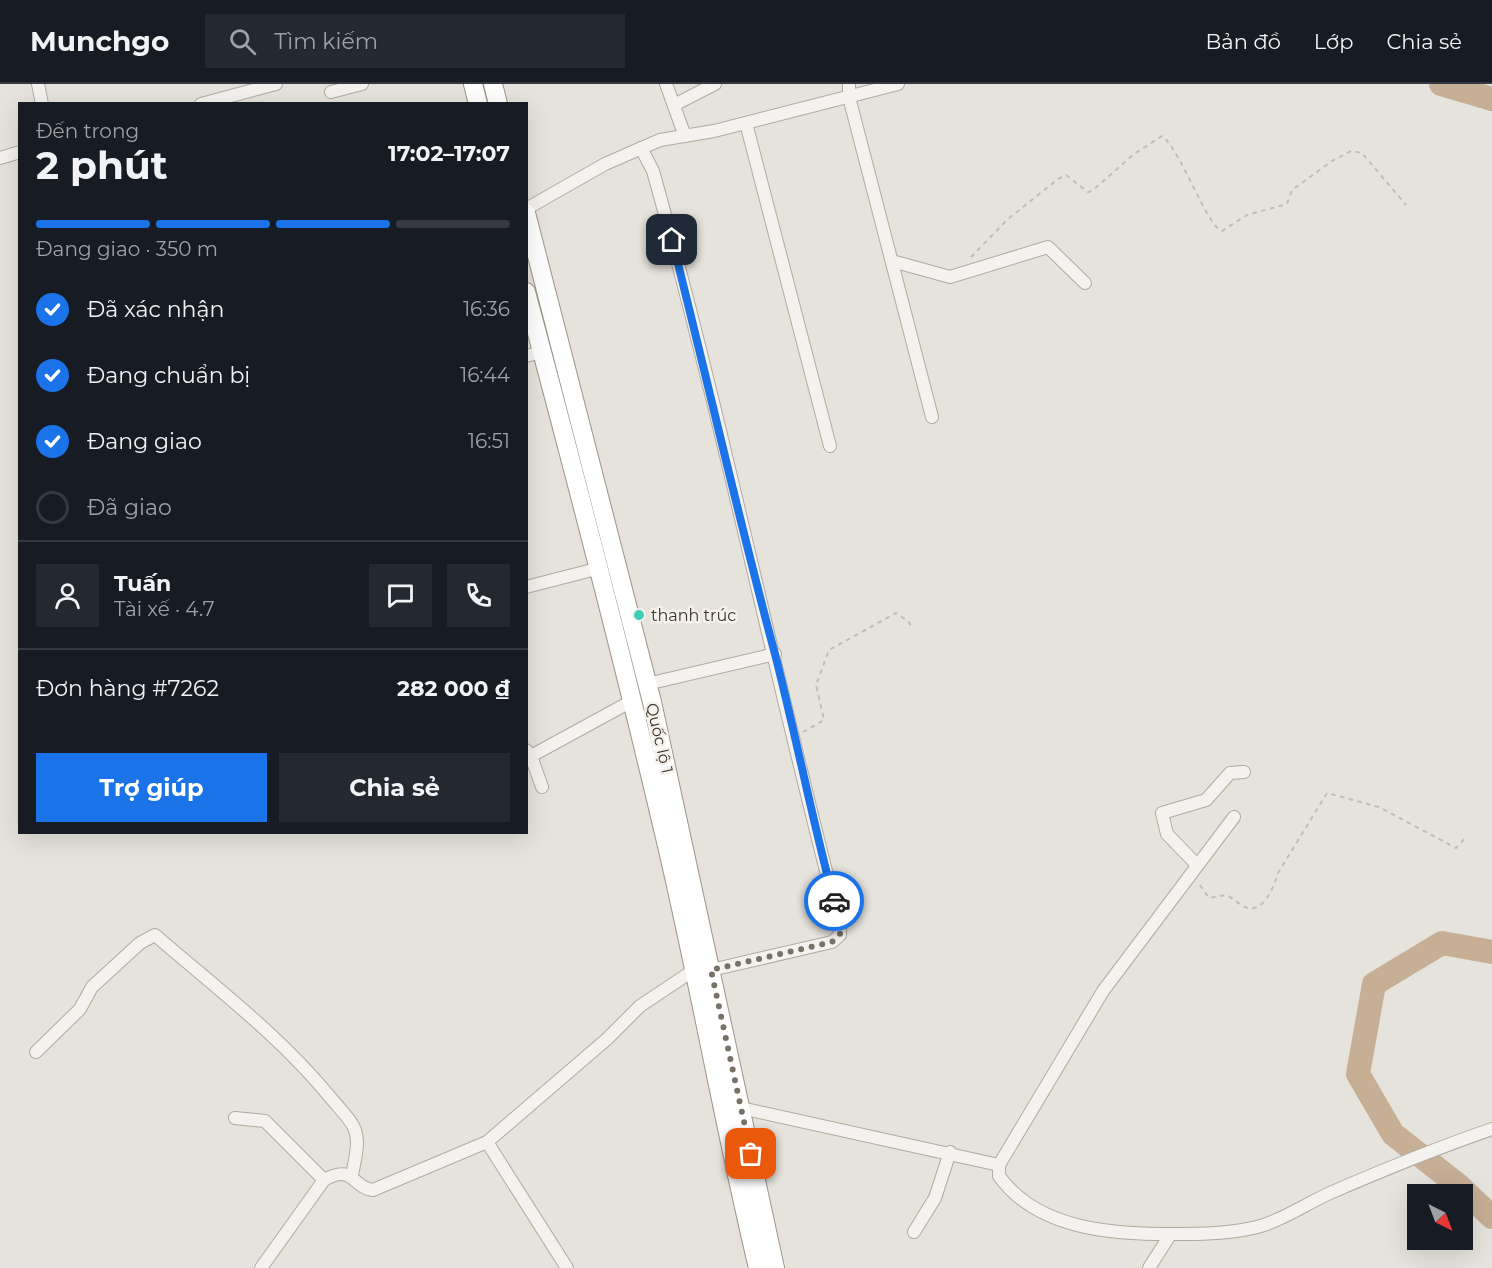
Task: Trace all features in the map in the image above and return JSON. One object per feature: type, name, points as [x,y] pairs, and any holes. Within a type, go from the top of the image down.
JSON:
[{"type":"highway","points":[[473,84],[478,102]]},
{"type":"highway","points":[[493,84],[498,102]]},
{"type":"highway","name":"Quốc lộ 1","points":[[528,219],[647,684],[758,1268]]},
{"type":"highway","name":"Quốc lộ 1","points":[[528,308],[534,354],[600,568],[630,702],[663,829],[741,1108],[775,1268]]},
{"type":"street","points":[[38,84],[42,102]]},
{"type":"street","points":[[217,102],[276,84]]},
{"type":"street","points":[[331,93],[362,84]]},
{"type":"street","points":[[666,84],[685,136]]},
{"type":"street","points":[[674,105],[715,84]]},
{"type":"street","points":[[528,210],[605,164],[660,140],[746,123],[849,90],[898,84]]},
{"type":"street","points":[[849,90],[932,417]]},
{"type":"street","points":[[746,123],[830,446]]},
{"type":"street","points":[[261,1268],[324,1180],[340,1175],[352,1176],[366,1190],[373,1190],[488,1142],[607,1039],[640,1006],[703,970],[832,942],[840,934],[840,925],[775,654],[760,607],[711,390],[653,171],[641,148]]},
{"type":"street","points":[[0,159],[18,153]]},
{"type":"street","points":[[892,261],[950,277],[1048,247],[1085,283]]},
{"type":"street","points":[[528,586],[600,568]]},
{"type":"street","points":[[647,684],[775,654]]},
{"type":"street","points":[[542,787],[529,753],[630,702]]},
{"type":"street","points":[[1197,866],[1167,834],[1162,813],[1206,800],[1230,773],[1244,772]]},
{"type":"street","points":[[1234,817],[1103,991],[999,1165],[999,1176],[1024,1202],[1082,1227],[1117,1233],[1170,1234],[1242,1230],[1265,1225],[1395,1166],[1492,1129]]},
{"type":"street","points":[[36,1052],[81,1009],[92,987],[140,943],[155,935],[258,1022],[315,1079],[342,1112],[355,1130],[357,1148],[352,1176]]},
{"type":"street","points":[[741,1108],[950,1152],[999,1165]]},
{"type":"street","points":[[235,1118],[265,1121],[324,1180]]},
{"type":"street","points":[[488,1142],[567,1268]]},
{"type":"street","points":[[914,1232],[935,1198],[950,1152]]},
{"type":"street","points":[[1149,1268],[1170,1234]]},
{"type":"path","points":[[958,274],[979,245],[1058,179],[1065,175],[1070,176],[1088,192],[1092,191],[1134,154],[1162,136],[1188,176],[1213,226],[1222,231],[1247,215],[1287,204],[1292,190],[1332,161],[1351,151],[1362,153],[1406,205]]},
{"type":"path","points":[[793,736],[824,720],[816,686],[830,650],[896,613],[908,621],[913,629]]},
{"type":"path","points":[[1187,879],[1198,882],[1209,898],[1227,895],[1242,906],[1259,907],[1273,888],[1278,873],[1327,793],[1379,807],[1456,848],[1467,836]]},
{"type":"waterway","points":[[1441,84],[1492,99]]},
{"type":"waterway","points":[[1492,952],[1442,943],[1374,984],[1358,1074],[1393,1134],[1458,1185],[1492,1217]]},
{"type":"way so far","points":[[751,1154],[711,970],[832,942],[840,934],[834,901]]},
{"type":"place","name":"thanh trúc","points":[[639,615]]},
{"type":"route","points":[[672,240],[711,390],[760,607],[775,654],[834,901]]}]
